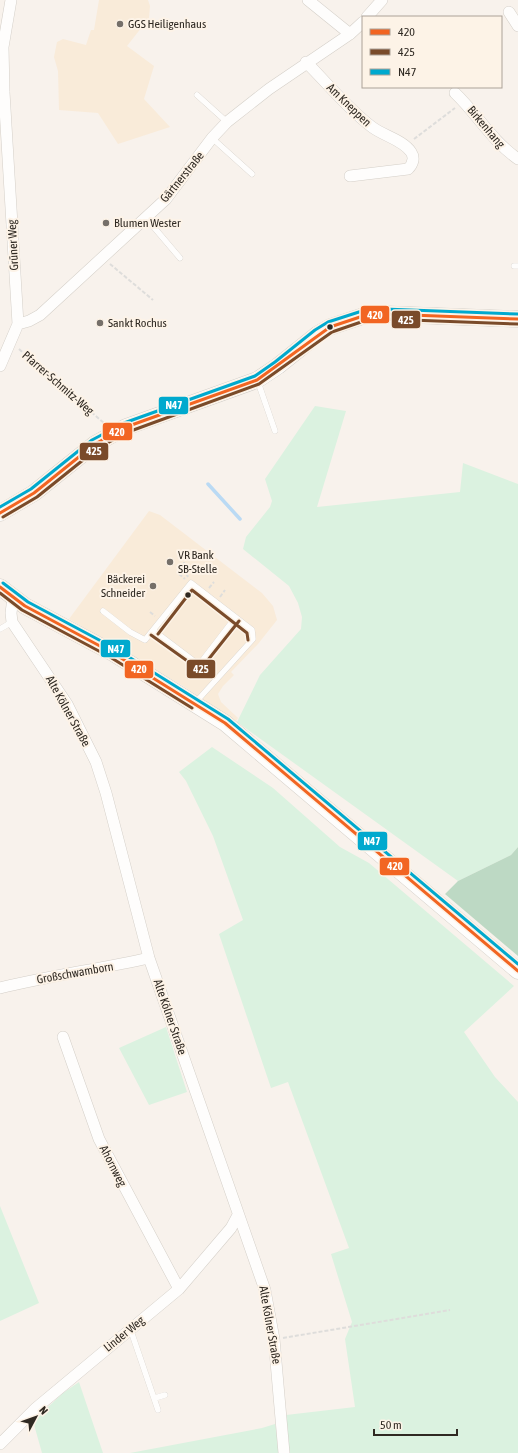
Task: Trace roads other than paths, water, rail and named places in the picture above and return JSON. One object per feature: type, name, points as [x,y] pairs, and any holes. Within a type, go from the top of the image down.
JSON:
[{"type":"main road","points":[[0,513],[34,493],[95,444],[126,426],[257,380],[278,366],[318,334],[330,327],[363,316],[384,314],[518,319]]},
{"type":"main road","points":[[0,587],[13,598],[113,653],[225,723],[258,749],[518,971]]},
{"type":"street","name":"Grüner Weg","points":[[1,361],[18,324],[2,47],[11,0]]},
{"type":"street","points":[[308,0],[350,34]]},
{"type":"street","points":[[368,16],[382,0]]},
{"type":"street","points":[[509,12],[518,26]]},
{"type":"street","name":"Gärtnerstraße","points":[[18,324],[40,315],[166,199],[212,138],[227,122],[306,62],[350,34],[362,23]]},
{"type":"street","name":"Am Kneppen","points":[[306,62],[361,118],[373,128],[405,146],[411,152],[414,159],[408,168],[350,176]]},
{"type":"street","name":"Birkenhang","points":[[455,93],[489,134],[505,150],[518,159]]},
{"type":"street","points":[[12,622],[11,613],[13,598]]},
{"type":"street","name":"Alte Kölner Straße","points":[[12,622],[67,704],[96,762],[106,793],[149,958],[265,1290],[274,1339],[284,1453]]},
{"type":"street","name":"Großschwamborn","points":[[0,988],[28,981],[90,971],[149,958]]},
{"type":"street","name":"Ahornweg","points":[[63,1037],[99,1140],[179,1289]]},
{"type":"street","name":"Linder Weg","points":[[0,1444],[36,1408],[130,1328],[179,1289],[231,1228],[238,1215]]},
{"type":"lane","points":[[197,95],[227,122]]},
{"type":"lane","points":[[212,138],[252,174]]},
{"type":"lane","points":[[146,218],[180,258]]},
{"type":"lane","points":[[257,380],[275,431]]},
{"type":"lane","points":[[103,611],[130,632],[145,640],[154,631],[190,584],[252,630],[254,639],[195,704]]},
{"type":"lane","points":[[154,631],[199,665],[235,618]]},
{"type":"lane","points":[[0,629],[12,622]]},
{"type":"lane","points":[[130,1328],[158,1410]]},
{"type":"lane","points":[[155,1398],[165,1395]]},
{"type":"waterway","points":[[208,484],[240,519]]},
{"type":"place","name":"GGS Heiligenhaus","points":[[120,24]]},
{"type":"place","name":"Blumen Wester","points":[[106,223]]},
{"type":"place","name":"Sankt Rochus","points":[[100,323]]},
{"type":"place","name":"VR Bank SB-Stelle","points":[[170,562]]},
{"type":"place","name":"Bäckerei Schneider","points":[[153,586]]}]
